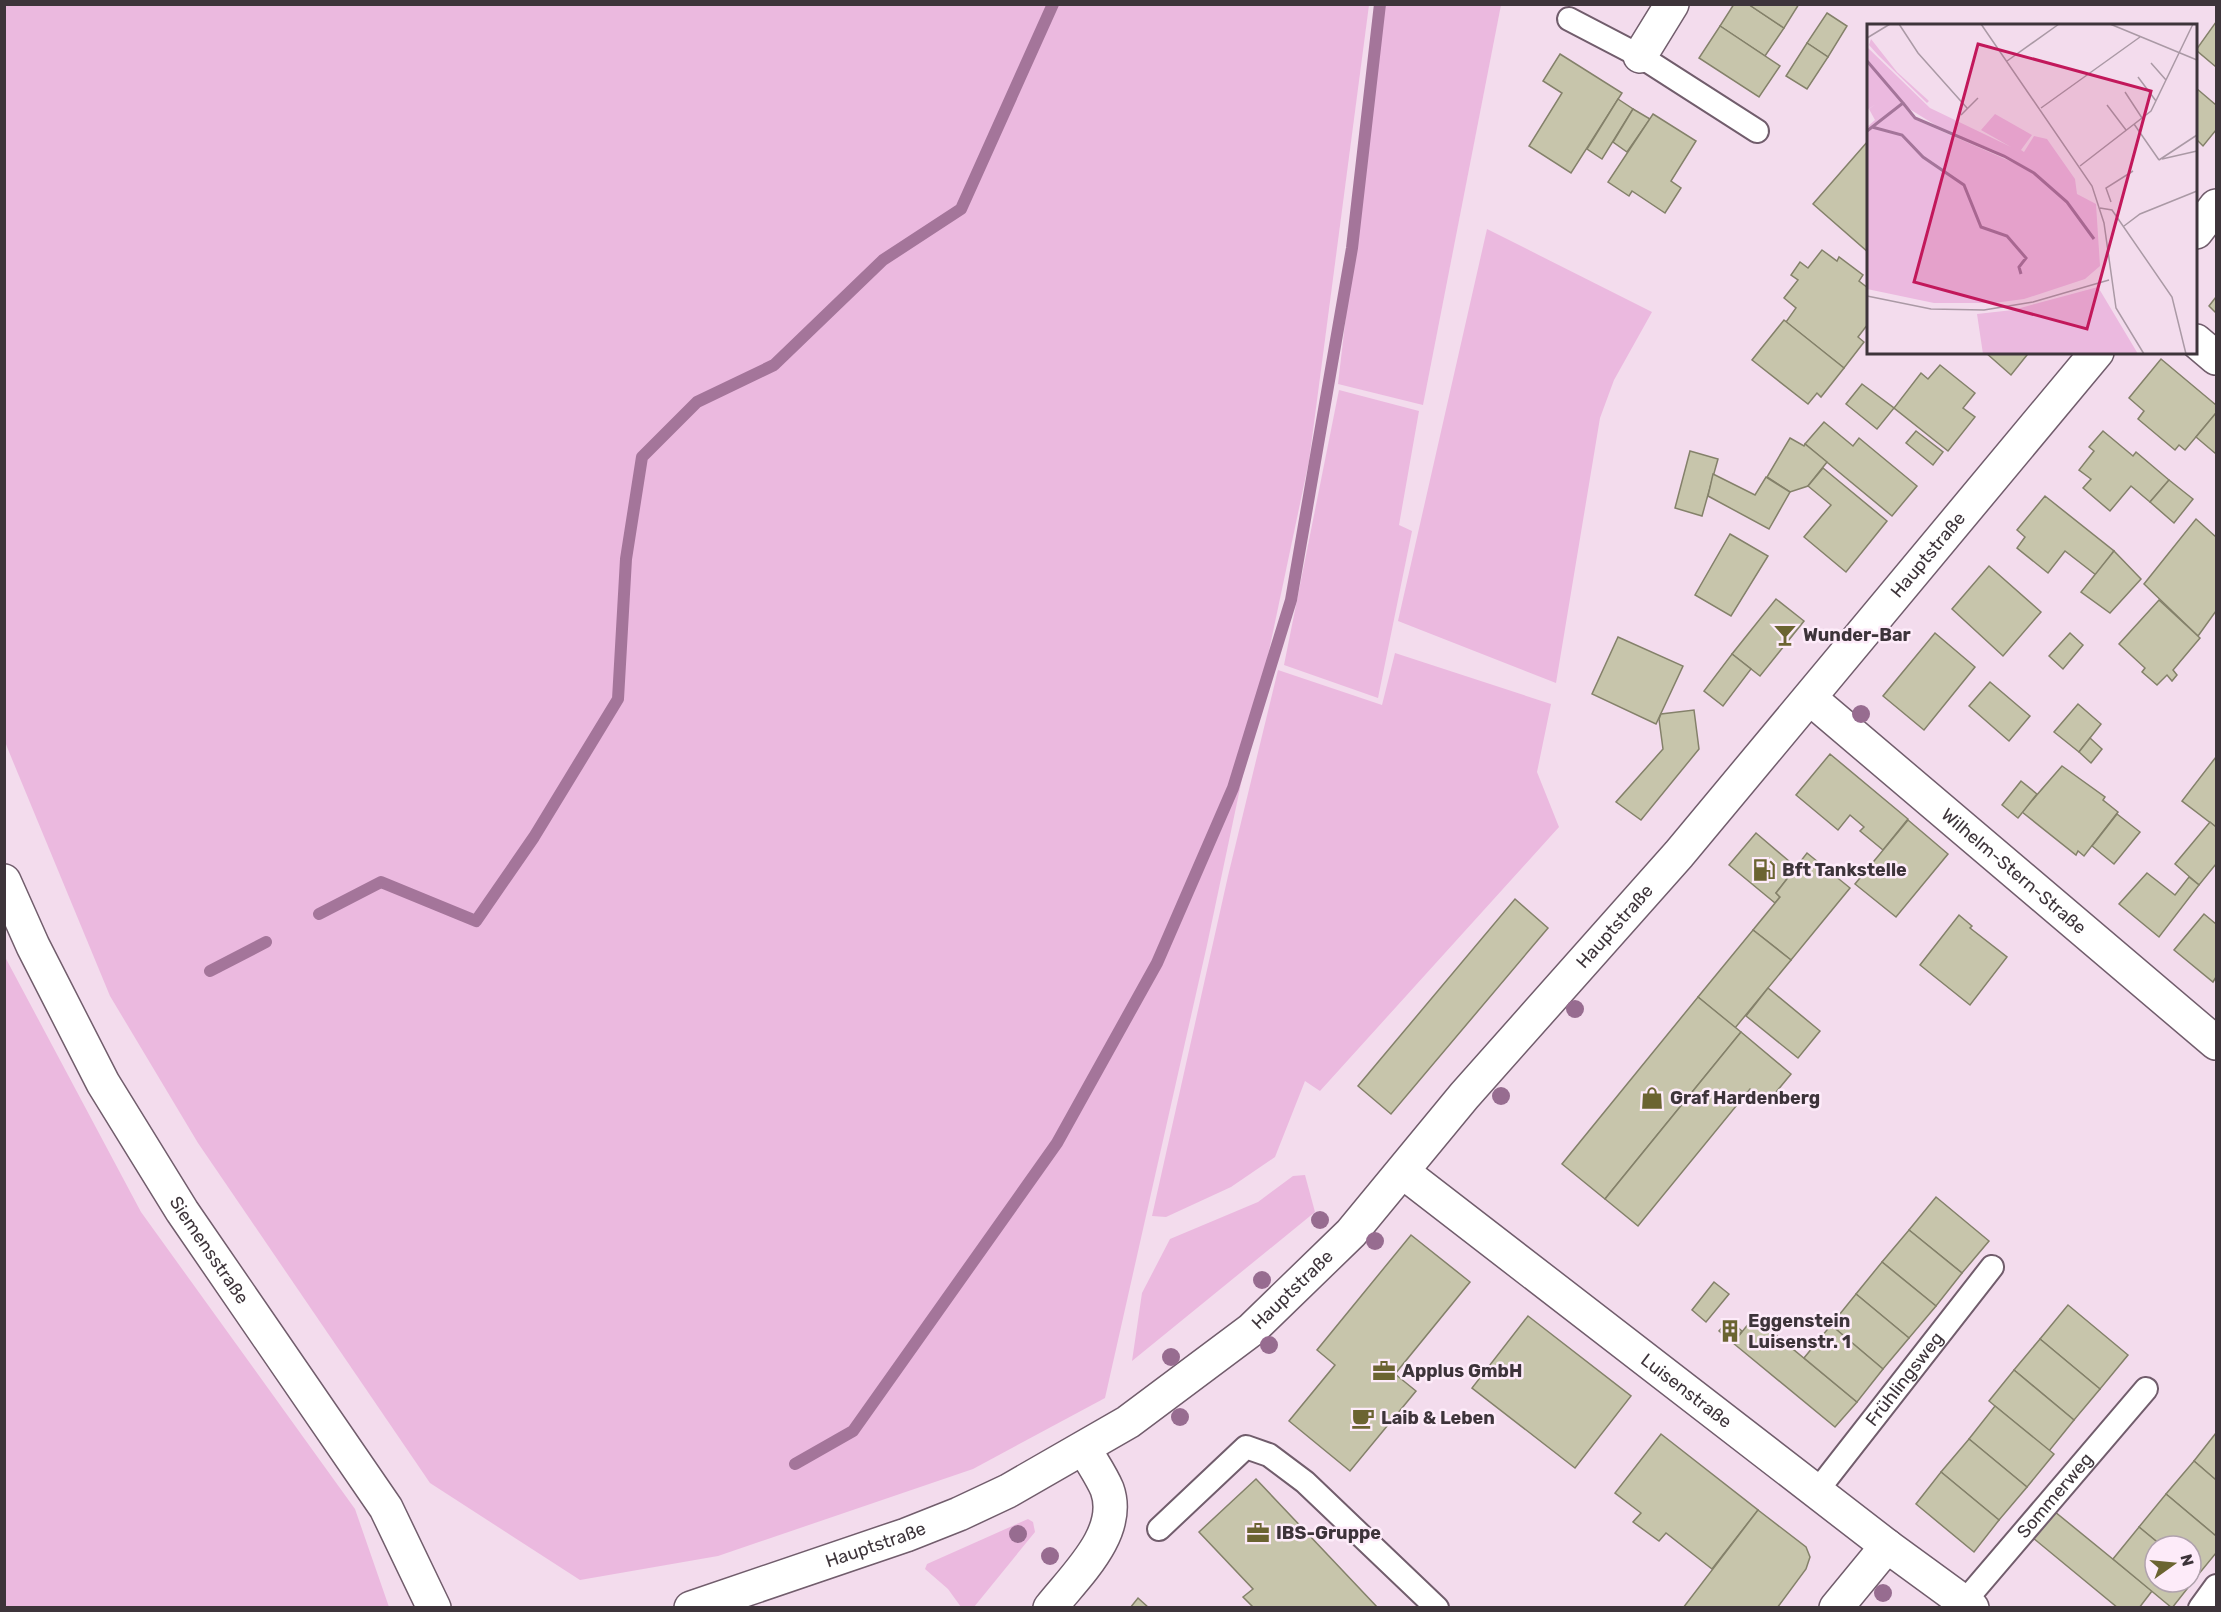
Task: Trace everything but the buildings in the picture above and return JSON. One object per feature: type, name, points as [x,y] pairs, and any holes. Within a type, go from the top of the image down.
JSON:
[{"type":"street","points":[[1640,56],[1672,4]]},
{"type":"street","points":[[2197,230],[2217,206]]},
{"type":"street","points":[[2197,342],[2217,358]]},
{"type":"street","name":"Hauptstraße","points":[[692,1608],[958,1514],[1084,1449],[1128,1422],[1251,1330],[1351,1233],[1464,1096],[1679,855],[1811,699],[2095,354]]},
{"type":"street","name":"Wilhelm-Stern-Straße","points":[[1811,699],[2217,1043]]},
{"type":"street","name":"Siemensstraße","points":[[4,881],[33,946],[103,1083],[182,1211],[386,1508],[434,1608]]},
{"type":"street","name":"Luisenstraße","points":[[1403,1172],[1887,1546],[1968,1605]]},
{"type":"street","points":[[1050,1608],[1094,1553],[1110,1519],[1107,1490],[1084,1449]]},
{"type":"street","points":[[1836,1608],[1887,1546]]},
{"type":"lane","points":[[1569,19],[1640,56],[1757,131]]},
{"type":"lane","name":"Frühlingsweg","points":[[1817,1491],[1992,1267]]},
{"type":"lane","name":"Sommerweg","points":[[1968,1605],[2146,1389]]},
{"type":"lane","points":[[1159,1529],[1246,1447],[1269,1455],[1305,1482],[1437,1608]]},
{"type":"lane","points":[[2200,1608],[2217,1586]]},
{"type":"shaded area","points":[[4,5],[1369,5],[1309,461],[1207,945],[1105,1398],[973,1469],[718,1556],[580,1580],[430,1483],[198,1143],[110,996],[4,738]]},
{"type":"shaded area","points":[[1382,5],[1501,5],[1423,405],[1338,384]]},
{"type":"shaded area","points":[[1487,229],[1652,312],[1614,380],[1600,418],[1556,683],[1398,621]]},
{"type":"shaded area","points":[[1339,390],[1419,411],[1399,525],[1412,531],[1378,698],[1284,665]]},
{"type":"shaded area","points":[[1395,653],[1551,704],[1537,772],[1559,827],[1320,1091],[1305,1081],[1275,1157],[1231,1187],[1166,1217],[1152,1216],[1228,876],[1278,670],[1382,705]]},
{"type":"shaded area","points":[[4,955],[141,1212],[355,1509],[389,1607],[5,1607]]},
{"type":"shaded area","points":[[1305,1175],[1315,1212],[1132,1361],[1142,1293],[1170,1239],[1258,1202],[1293,1176]]},
{"type":"shaded area","points":[[1028,1519],[1033,1522],[1035,1532],[974,1607],[961,1607],[948,1589],[925,1569],[927,1564]]},
{"type":"waterway","points":[[319,914],[381,882],[476,921],[534,837],[618,699],[626,559],[642,457],[697,402],[774,365],[883,260],[961,209],[1053,4]]},
{"type":"waterway","points":[[795,1464],[853,1431],[1057,1143],[1157,963],[1233,788],[1291,600],[1352,248],[1380,4]]},
{"type":"waterway","points":[[210,971],[266,942]]},
{"type":"place","name":"Wunder-Bar","points":[[1785,635]]},
{"type":"place","name":"Bft Tankstelle","points":[[1764,870]]},
{"type":"place","name":"Graf Hardenberg","points":[[1652,1098]]},
{"type":"place","name":"Eggenstein Luisenstr. 1","points":[[1730,1331]]},
{"type":"place","name":"Applus GmbH","points":[[1384,1371]]},
{"type":"place","name":"Laib & Leben","points":[[1363,1418]]},
{"type":"place","name":"IBS-Gruppe","points":[[1258,1533]]}]
